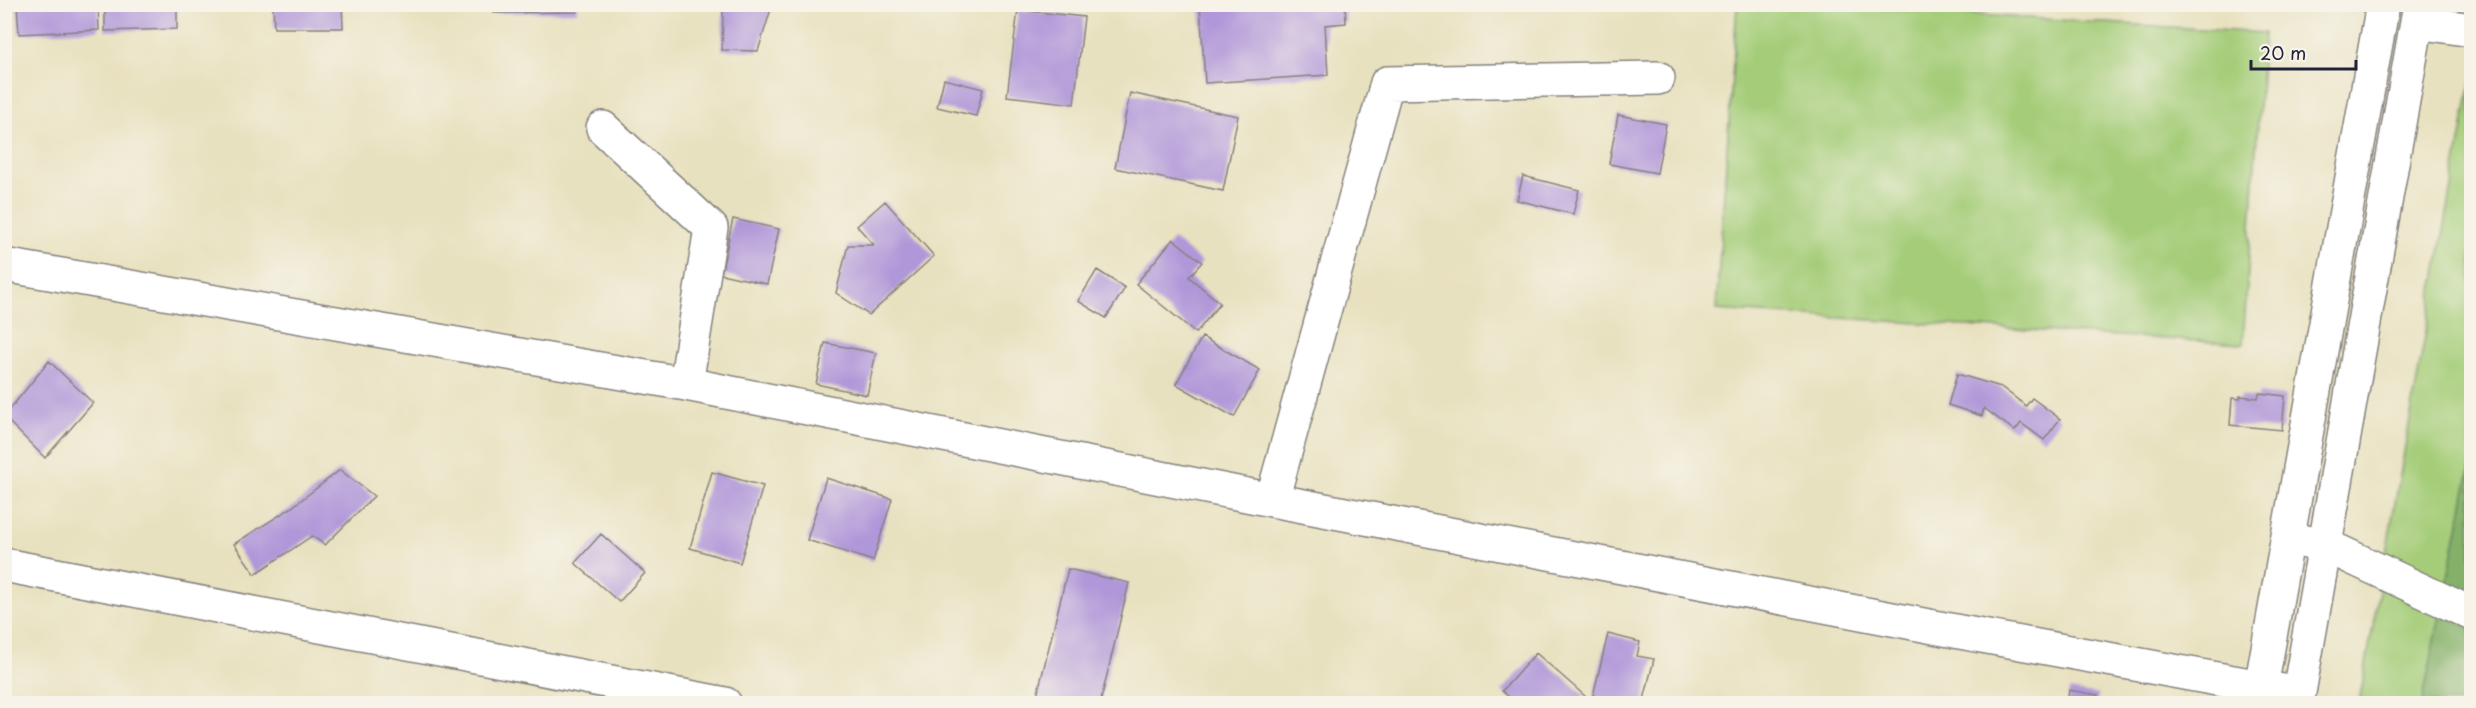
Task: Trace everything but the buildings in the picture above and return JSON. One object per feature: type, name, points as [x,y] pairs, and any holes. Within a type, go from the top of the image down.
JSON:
[{"type":"street","points":[[2259,695],[2383,4]]},
{"type":"street","points":[[4,264],[686,384],[1937,628],[2259,695],[2298,699],[2419,13],[2472,30]]},
{"type":"street","points":[[1272,500],[1387,84],[1658,78]]},
{"type":"street","points":[[603,129],[711,228],[686,384]]},
{"type":"street","points":[[2287,539],[2325,545],[2472,614]]},
{"type":"street","points":[[4,565],[725,704]]},
{"type":"green space","points":[[1737,5],[1822,5],[2264,33],[2243,344],[1716,310]]},
{"type":"green space","points":[[2471,81],[2471,703],[2359,703]]},
{"type":"green space","points":[[2471,465],[2471,703],[2422,703]]}]
